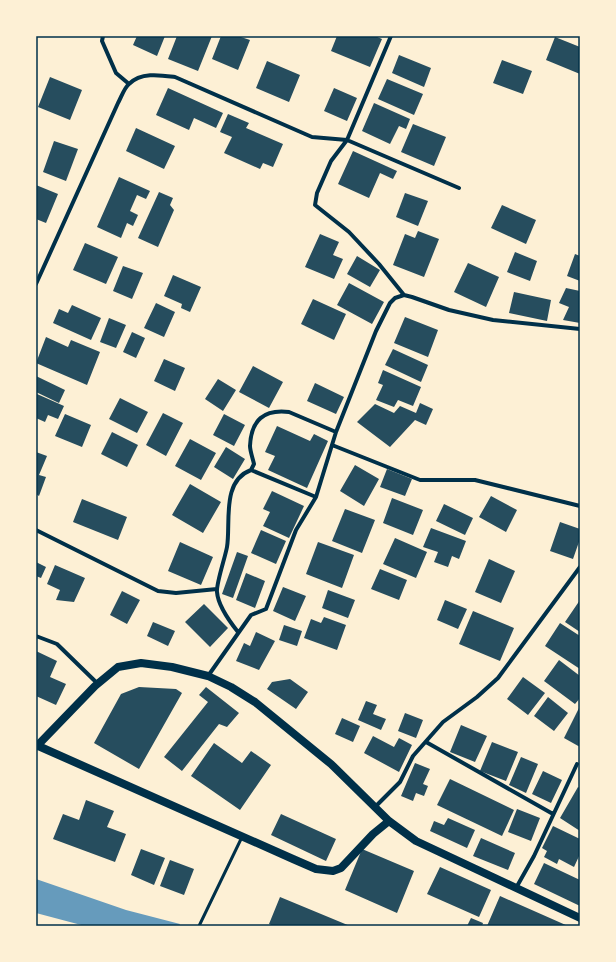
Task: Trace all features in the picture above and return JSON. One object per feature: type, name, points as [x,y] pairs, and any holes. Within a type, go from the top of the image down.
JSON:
[{"type":"main road","points":[[389,821],[373,834],[341,868],[333,871],[316,869],[37,745],[98,684],[118,667],[141,663],[172,667],[208,676],[231,687],[255,702],[331,764],[374,808],[416,841],[580,918]]},
{"type":"street","points":[[103,36],[102,41],[116,73],[129,84]]},
{"type":"street","points":[[391,36],[347,140],[331,160],[317,194],[316,205],[358,241],[404,295]]},
{"type":"street","points":[[36,284],[118,103],[129,84],[140,78],[154,75],[175,77],[312,137],[347,140],[458,188]]},
{"type":"street","points":[[208,676],[251,615],[266,610],[296,530],[316,497],[336,432],[376,331],[390,303],[395,298],[404,295],[412,296],[449,310],[472,316],[580,329]]},
{"type":"street","points":[[238,632],[219,601],[217,589],[227,546],[228,504],[237,482],[244,473],[251,470],[254,464],[250,447],[253,429],[258,419],[270,412],[289,412],[336,432]]},
{"type":"street","points":[[332,445],[420,480],[475,480],[580,506]]},
{"type":"street","points":[[251,470],[316,497]]},
{"type":"street","points":[[36,530],[158,591],[176,593],[217,589]]},
{"type":"street","points":[[374,808],[400,782],[413,756],[443,722],[477,697],[498,678],[580,567]]},
{"type":"street","points":[[36,636],[58,644],[87,671],[98,684]]},
{"type":"street","points":[[426,742],[553,814]]},
{"type":"street","points":[[516,888],[534,856],[577,764]]},
{"type":"lane","points":[[199,926],[242,837]]},
{"type":"water","points":[[36,879],[126,910],[180,924],[179,926],[85,926],[36,913]]},
{"type":"building","points":[[137,36],[165,36],[157,56],[133,45]]},
{"type":"building","points":[[177,36],[212,36],[198,71],[168,59]]},
{"type":"building","points":[[221,36],[238,36],[250,40],[238,70],[212,59]]},
{"type":"building","points":[[337,36],[375,36],[382,39],[370,67],[331,51]]},
{"type":"building","points":[[555,37],[580,47],[580,74],[546,60]]},
{"type":"building","points":[[399,55],[431,68],[424,87],[392,73]]},
{"type":"building","points":[[502,60],[532,71],[523,94],[493,83]]},
{"type":"building","points":[[267,61],[300,75],[289,102],[256,88]]},
{"type":"building","points":[[50,77],[82,90],[70,120],[38,107]]},
{"type":"building","points":[[387,79],[423,94],[414,115],[378,99]]},
{"type":"building","points":[[168,88],[223,113],[216,128],[194,118],[189,130],[156,115]]},
{"type":"building","points":[[334,88],[357,98],[347,121],[324,111]]},
{"type":"building","points":[[374,103],[410,119],[406,129],[399,126],[390,144],[362,131]]},
{"type":"building","points":[[228,114],[249,123],[246,128],[283,144],[273,167],[263,163],[260,169],[224,153],[232,137],[220,132]]},
{"type":"building","points":[[413,124],[446,137],[434,166],[401,152]]},
{"type":"building","points":[[136,128],[175,146],[164,169],[126,151]]},
{"type":"building","points":[[54,141],[78,149],[66,181],[43,172]]},
{"type":"building","points":[[353,151],[397,171],[393,179],[380,173],[369,198],[338,184]]},
{"type":"building","points":[[119,177],[150,191],[146,199],[137,195],[130,211],[138,215],[133,226],[127,223],[121,238],[97,227]]},
{"type":"building","points":[[36,185],[58,194],[46,223],[36,219]]},
{"type":"building","points":[[159,192],[173,198],[170,205],[174,210],[158,247],[138,238]]},
{"type":"building","points":[[405,193],[428,201],[418,226],[396,217]]},
{"type":"building","points":[[502,205],[536,220],[526,244],[491,228]]},
{"type":"building","points":[[418,231],[439,239],[424,277],[393,265],[405,234],[415,238]]},
{"type":"building","points":[[320,234],[339,242],[333,255],[343,259],[334,279],[305,267]]},
{"type":"building","points":[[85,243],[118,257],[106,284],[73,270]]},
{"type":"building","points":[[515,252],[537,261],[530,281],[507,272]]},
{"type":"building","points":[[575,254],[580,256],[580,281],[567,276]]},
{"type":"building","points":[[357,256],[380,270],[370,287],[347,274]]},
{"type":"building","points":[[468,263],[499,277],[486,307],[454,292]]},
{"type":"building","points":[[123,266],[143,273],[132,299],[113,291]]},
{"type":"building","points":[[173,275],[201,287],[190,312],[181,308],[182,304],[164,296]]},
{"type":"building","points":[[349,283],[384,302],[372,324],[337,305]]},
{"type":"building","points":[[566,288],[580,291],[580,323],[563,320],[569,307],[559,303]]},
{"type":"building","points":[[514,292],[551,300],[547,321],[509,313]]},
{"type":"building","points":[[313,299],[346,314],[334,340],[301,324]]},
{"type":"building","points":[[156,303],[175,312],[164,337],[144,328]]},
{"type":"building","points":[[72,305],[101,318],[91,340],[53,323],[59,309],[68,313]]},
{"type":"building","points":[[405,317],[438,330],[428,357],[394,343]]},
{"type":"building","points":[[109,318],[126,325],[116,348],[100,342]]},
{"type":"building","points":[[132,332],[145,338],[136,358],[123,352]]},
{"type":"building","points":[[46,337],[68,347],[71,340],[100,352],[87,385],[36,363]]},
{"type":"building","points":[[393,349],[428,365],[421,382],[385,365]]},
{"type":"building","points":[[164,359],[185,368],[175,391],[154,381]]},
{"type":"building","points":[[253,366],[283,382],[269,408],[239,392]]},
{"type":"building","points":[[383,370],[421,387],[413,406],[398,400],[394,407],[376,400],[383,385],[378,383]]},
{"type":"building","points":[[36,376],[65,390],[59,403],[36,392]]},
{"type":"building","points":[[218,379],[236,390],[223,411],[205,399]]},
{"type":"building","points":[[315,383],[344,397],[336,414],[307,401]]},
{"type":"building","points":[[37,394],[64,406],[58,419],[48,415],[45,422],[36,418]]},
{"type":"building","points":[[120,398],[148,412],[137,433],[109,419]]},
{"type":"building","points":[[420,403],[433,409],[426,425],[415,420],[390,447],[357,422],[375,404],[394,413],[400,406],[416,413]]},
{"type":"building","points":[[163,413],[183,423],[166,456],[146,445]]},
{"type":"building","points":[[65,414],[91,425],[82,447],[55,436]]},
{"type":"building","points":[[224,414],[245,425],[234,446],[213,435]]},
{"type":"building","points":[[277,426],[310,441],[314,434],[328,441],[307,488],[268,470],[275,456],[265,452]]},
{"type":"building","points":[[112,432],[138,445],[127,467],[101,454]]},
{"type":"building","points":[[190,439],[216,453],[201,480],[175,466]]},
{"type":"building","points":[[226,447],[245,459],[233,479],[214,467]]},
{"type":"building","points":[[36,452],[47,456],[39,475],[46,477],[39,496],[36,494]]},
{"type":"building","points":[[355,465],[379,479],[364,506],[340,491]]},
{"type":"building","points":[[387,469],[412,479],[405,496],[380,487]]},
{"type":"building","points":[[190,484],[221,502],[203,533],[172,515]]},
{"type":"building","points":[[272,491],[304,506],[289,538],[263,526],[270,512],[263,509]]},
{"type":"building","points":[[491,496],[517,510],[506,532],[479,517]]},
{"type":"building","points":[[392,498],[423,510],[413,535],[383,523]]},
{"type":"building","points":[[82,499],[127,517],[118,540],[73,522]]},
{"type":"building","points":[[444,504],[473,518],[465,535],[436,521]]},
{"type":"building","points":[[345,509],[375,520],[362,553],[332,541]]},
{"type":"building","points":[[560,522],[580,529],[580,539],[573,559],[550,551]]},
{"type":"building","points":[[431,528],[466,541],[459,559],[452,556],[448,567],[434,562],[438,552],[423,547]]},
{"type":"building","points":[[261,530],[286,541],[276,564],[251,553]]},
{"type":"building","points":[[395,538],[427,552],[416,578],[383,564]]},
{"type":"building","points":[[180,542],[213,557],[201,585],[168,571]]},
{"type":"building","points":[[318,542],[354,555],[342,588],[306,574]]},
{"type":"building","points":[[237,552],[248,556],[233,598],[222,594]]},
{"type":"building","points":[[489,559],[515,571],[501,603],[475,592]]},
{"type":"building","points":[[36,562],[46,567],[41,578],[36,576]]},
{"type":"building","points":[[55,565],[85,578],[74,602],[56,600],[60,590],[47,584]]},
{"type":"building","points":[[380,569],[407,580],[399,600],[371,589]]},
{"type":"building","points":[[246,573],[265,581],[255,608],[236,600]]},
{"type":"building","points":[[283,587],[306,596],[295,621],[273,611]]},
{"type":"building","points":[[328,590],[355,600],[348,618],[322,608]]},
{"type":"building","points":[[122,591],[140,600],[127,624],[110,615]]},
{"type":"building","points":[[445,600],[467,609],[458,629],[437,620]]},
{"type":"building","points":[[580,600],[580,632],[565,622]]},
{"type":"building","points":[[204,604],[228,628],[210,647],[185,622]]},
{"type":"building","points":[[473,611],[514,628],[500,661],[459,644]]},
{"type":"building","points":[[324,617],[346,625],[337,650],[304,638],[311,619],[321,623]]},
{"type":"building","points":[[153,622],[175,631],[168,646],[147,636]]},
{"type":"building","points":[[560,623],[580,636],[580,669],[545,646]]},
{"type":"building","points":[[284,625],[302,631],[297,646],[279,640]]},
{"type":"building","points":[[256,632],[275,641],[259,670],[236,661],[244,643],[250,646]]},
{"type":"building","points":[[36,651],[57,661],[50,677],[66,684],[56,705],[36,696]]},
{"type":"building","points":[[559,660],[580,676],[580,698],[575,704],[544,681]]},
{"type":"building","points":[[523,677],[545,693],[528,715],[507,699]]},
{"type":"building","points":[[290,679],[308,692],[296,709],[267,689],[272,682]]},
{"type":"building","points":[[139,687],[176,689],[182,693],[139,769],[94,743],[121,694]]},
{"type":"building","points":[[206,687],[239,713],[227,727],[219,724],[182,771],[164,757],[208,702],[199,695]]},
{"type":"building","points":[[548,697],[568,713],[554,731],[534,716]]},
{"type":"building","points":[[366,701],[377,705],[373,714],[386,719],[381,730],[358,720]]},
{"type":"building","points":[[579,708],[580,709],[580,747],[564,738]]},
{"type":"building","points":[[405,713],[423,720],[416,738],[398,731]]},
{"type":"building","points":[[342,718],[360,726],[353,742],[335,734]]},
{"type":"building","points":[[461,725],[487,736],[475,762],[450,752]]},
{"type":"building","points":[[373,736],[394,747],[399,738],[412,745],[399,772],[364,753]]},
{"type":"building","points":[[492,742],[518,752],[506,781],[480,771]]},
{"type":"building","points":[[214,743],[242,763],[251,751],[271,765],[240,810],[191,776]]},
{"type":"building","points":[[521,757],[538,764],[526,793],[509,785]]},
{"type":"building","points":[[415,763],[430,769],[423,784],[428,786],[424,796],[416,793],[413,801],[401,796]]},
{"type":"building","points":[[543,771],[562,780],[551,803],[532,794]]},
{"type":"building","points":[[450,779],[514,810],[502,836],[437,805]]},
{"type":"building","points":[[578,787],[580,788],[580,831],[560,818]]},
{"type":"building","points":[[86,800],[114,811],[107,827],[126,834],[115,862],[53,839],[63,814],[79,820]]},
{"type":"building","points":[[517,809],[540,818],[531,841],[508,832]]},
{"type":"building","points":[[281,814],[336,839],[326,861],[271,835]]},
{"type":"building","points":[[448,818],[475,830],[467,848],[430,831],[434,821],[444,825]]},
{"type":"building","points":[[553,826],[580,839],[580,854],[574,867],[559,859],[557,864],[544,857],[547,851],[542,848]]},
{"type":"building","points":[[481,838],[515,853],[508,870],[473,856]]},
{"type":"building","points":[[141,849],[165,858],[154,885],[131,875]]},
{"type":"building","points":[[362,849],[414,871],[397,913],[345,890]]},
{"type":"building","points":[[170,860],[194,869],[184,895],[160,886]]},
{"type":"building","points":[[544,863],[580,880],[580,906],[534,884]]},
{"type":"building","points":[[440,867],[491,890],[479,917],[427,894]]},
{"type":"building","points":[[500,896],[568,926],[487,926]]},
{"type":"building","points":[[280,897],[350,926],[273,926],[269,924]]},
{"type":"building","points":[[471,918],[483,923],[482,926],[467,926]]}]
